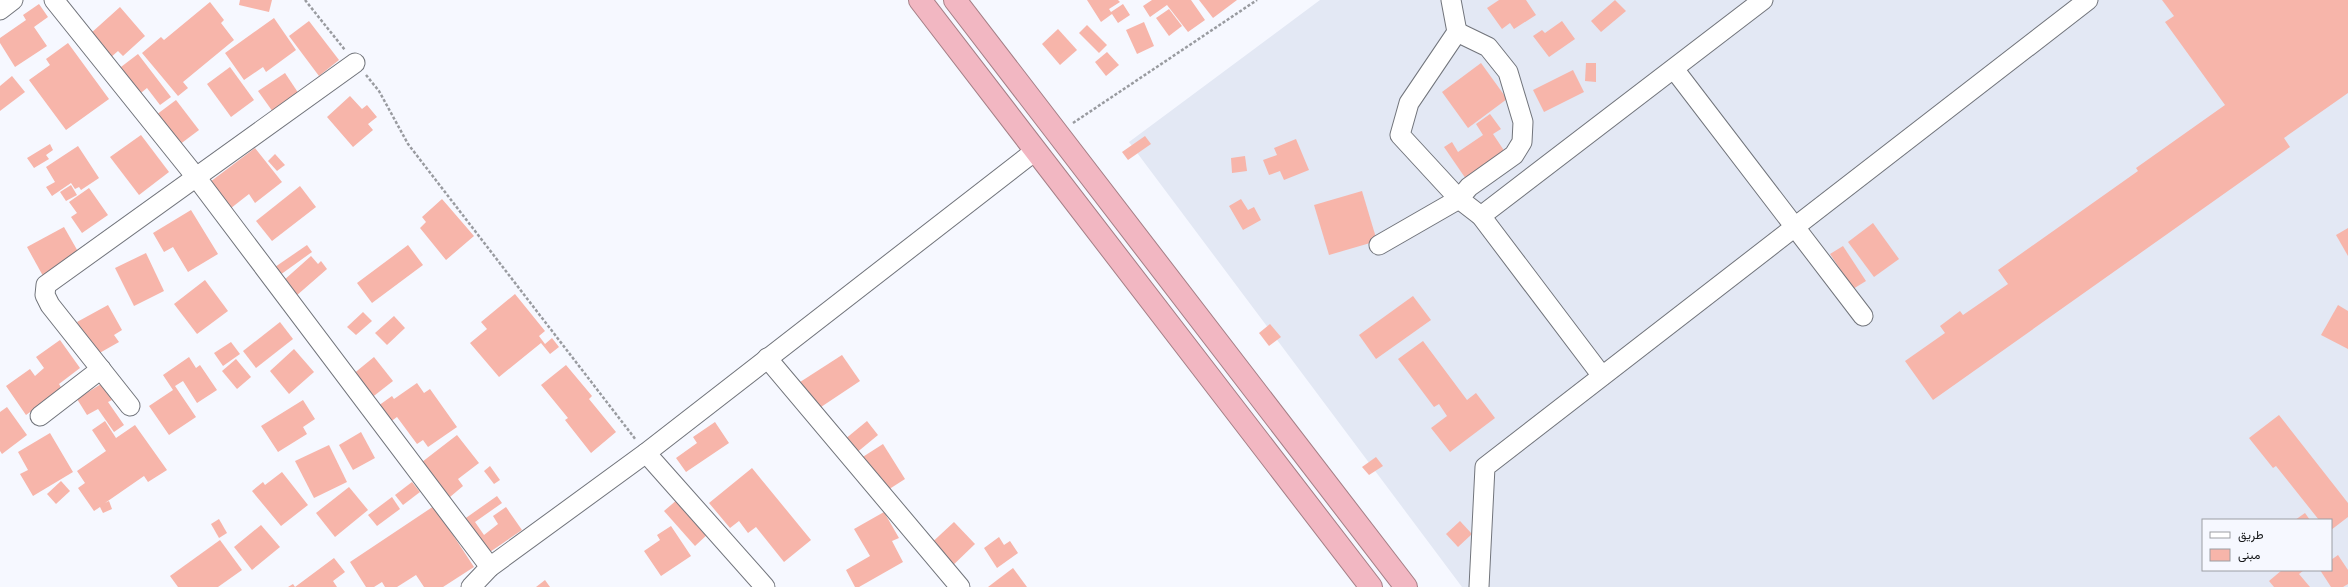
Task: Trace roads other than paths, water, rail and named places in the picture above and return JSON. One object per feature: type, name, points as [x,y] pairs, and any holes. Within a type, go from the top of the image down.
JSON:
[{"type":"highway","points":[[920,0],[1371,587]]},
{"type":"highway","points":[[955,0],[1406,587]]},
{"type":"street","points":[[0,10],[13,0]]},
{"type":"street","points":[[54,0],[196,177],[490,567]]},
{"type":"street","points":[[1451,0],[1457,32],[1409,103],[1400,135],[1459,199],[1481,216],[1602,376]]},
{"type":"street","points":[[1481,216],[1763,0]]},
{"type":"street","points":[[1479,587],[1485,467],[2088,0]]},
{"type":"street","points":[[1380,245],[1459,199],[1469,187],[1514,155],[1522,142],[1523,122],[1508,72],[1488,47],[1457,32]]},
{"type":"street","points":[[130,406],[50,305],[44,295],[46,285],[355,63]]},
{"type":"street","points":[[1674,69],[1796,226],[1863,316]]},
{"type":"street","points":[[471,587],[490,567],[646,453],[1035,151]]},
{"type":"street","points":[[767,358],[960,587]]},
{"type":"street","points":[[40,416],[101,369]]},
{"type":"street","points":[[646,453],[765,587]]}]
